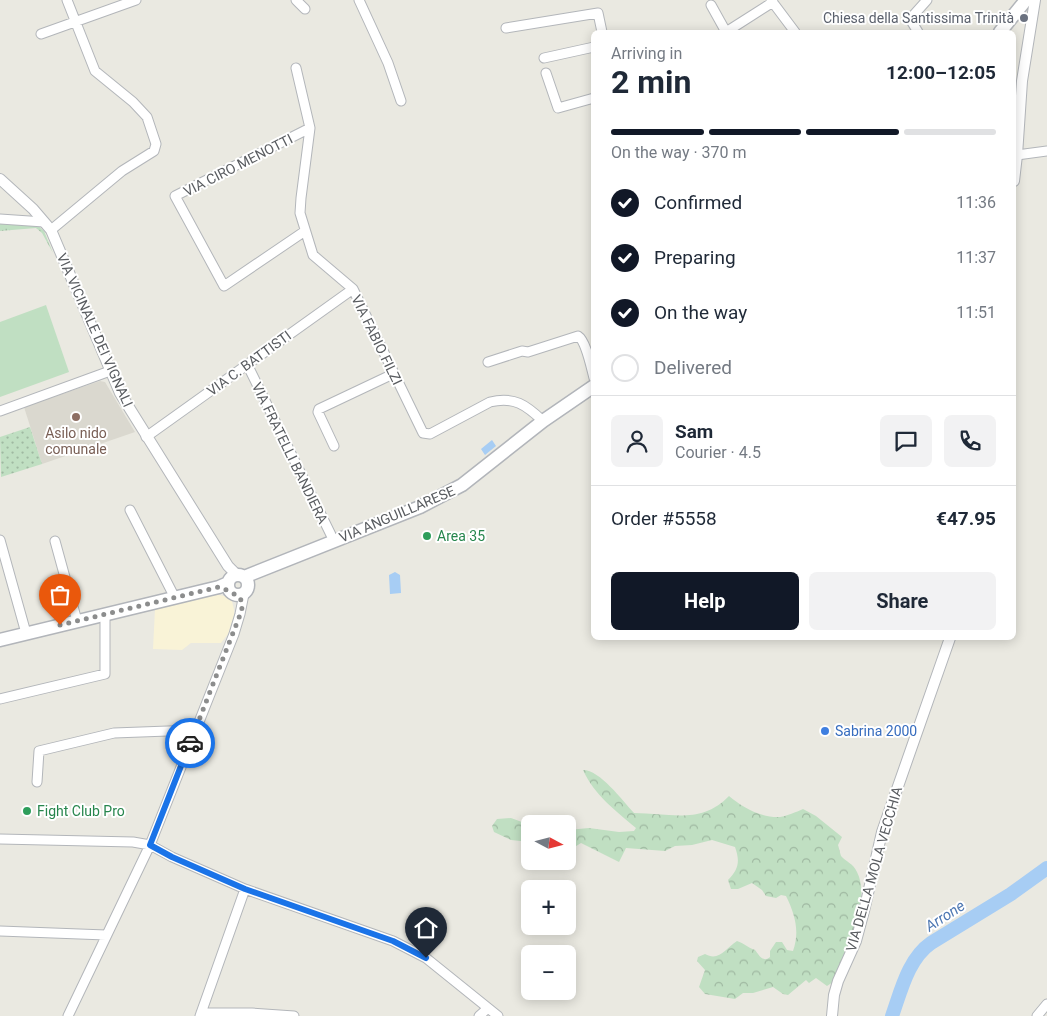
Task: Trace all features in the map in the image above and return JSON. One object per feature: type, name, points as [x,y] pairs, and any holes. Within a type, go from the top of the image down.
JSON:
[{"type":"main road","points":[[1002,30],[1026,0]]},
{"type":"main road","name":"VIA ANGUILLARESE","points":[[0,640],[235,585],[261,570],[420,507],[462,485],[543,421],[591,388]]},
{"type":"street","points":[[51,230],[122,171],[154,151],[156,147],[147,117],[133,102],[95,71],[74,22],[67,0]]},
{"type":"street","points":[[41,34],[136,0]]},
{"type":"street","points":[[296,0],[305,9]]},
{"type":"street","points":[[359,0],[388,63],[401,101]]},
{"type":"street","points":[[917,30],[910,19],[928,0]]},
{"type":"street","points":[[1016,163],[1022,81],[1035,0]]},
{"type":"street","points":[[729,30],[772,1],[794,30]]},
{"type":"street","points":[[711,4],[725,30]]},
{"type":"street","points":[[506,28],[598,13],[602,30]]},
{"type":"street","points":[[544,58],[591,48]]},
{"type":"street","name":"VIA FABIO FILZI","points":[[296,68],[310,128],[300,198],[300,213],[313,255],[353,289],[423,433],[430,434],[490,402],[501,400],[511,400],[521,404],[531,409],[543,421]]},
{"type":"street","points":[[546,73],[558,108],[591,99]]},
{"type":"street","name":"VIA CIRO MENOTTI","points":[[305,231],[223,286],[175,196],[310,128]]},
{"type":"street","points":[[1017,154],[1047,151]]},
{"type":"street","name":"VIA VICINALE DEI VIGNALI","points":[[0,179],[33,209],[51,230],[120,393],[235,585]]},
{"type":"street","points":[[0,219],[44,222]]},
{"type":"street","name":"VIA C. BATTISTI","points":[[146,437],[353,289]]},
{"type":"street","points":[[488,362],[578,336],[581,338],[591,368]]},
{"type":"street","name":"VIA FRATELLI BANDIERA","points":[[247,364],[334,541]]},
{"type":"street","points":[[0,411],[110,371]]},
{"type":"street","points":[[334,446],[318,412],[319,408],[393,374]]},
{"type":"street","points":[[130,510],[175,598]]},
{"type":"street","points":[[0,540],[26,633]]},
{"type":"street","points":[[55,541],[77,621]]},
{"type":"street","points":[[68,1016],[150,845],[234,634],[240,615],[235,585]]},
{"type":"street","points":[[0,699],[105,674],[105,615]]},
{"type":"street","name":"VIA DELLA MOLA VECCHIA","points":[[832,1016],[834,994],[856,941],[882,832],[949,640]]},
{"type":"street","points":[[38,782],[39,751],[114,733],[195,730]]},
{"type":"street","points":[[0,839],[133,842],[150,845],[172,857],[245,889],[393,941],[426,958],[498,1016]]},
{"type":"street","points":[[245,889],[201,1015],[252,1013],[294,1016]]},
{"type":"street","points":[[0,932],[106,935]]},
{"type":"street","points":[[1037,1016],[1047,1004]]},
{"type":"street","points":[[479,1016],[488,1008]]},
{"type":"shaded area","name":"Asilo nido comunale","points":[[100,381],[105,382],[135,432],[42,464],[24,407]]},
{"type":"shaded area","points":[[215,594],[228,597],[232,601],[234,610],[228,634],[221,643],[191,643],[182,650],[153,649],[155,609]]},
{"type":"green space","points":[[0,221],[35,223],[44,231],[53,253],[42,233],[36,228],[0,231]]},
{"type":"green space","points":[[46,305],[69,372],[0,397],[0,322]]},
{"type":"green space","points":[[30,427],[42,464],[1,477],[0,437]]},
{"type":"green space","points":[[583,770],[590,771],[603,780],[634,813],[696,814],[718,805],[729,796],[746,808],[766,816],[780,817],[803,809],[816,816],[842,837],[838,845],[841,856],[857,872],[861,884],[861,898],[859,913],[850,943],[833,982],[827,986],[816,978],[809,983],[806,980],[788,995],[773,987],[753,993],[743,993],[735,999],[705,994],[699,987],[705,970],[697,961],[698,957],[705,954],[710,956],[718,955],[737,941],[755,950],[761,958],[765,959],[770,957],[770,951],[776,942],[782,942],[787,950],[793,951],[796,923],[786,896],[781,895],[776,898],[766,896],[762,890],[752,883],[738,889],[731,889],[728,880],[738,865],[735,847],[712,840],[692,845],[675,846],[665,851],[626,848],[619,862],[581,843],[576,846],[576,829],[589,828],[619,832],[634,831],[636,828],[613,809],[593,788]]},
{"type":"green space","points":[[511,818],[521,822],[521,841],[511,840],[494,832],[492,826],[497,819]]},
{"type":"water","points":[[492,440],[496,446],[485,455],[481,449]]},
{"type":"water","points":[[395,572],[400,575],[401,593],[390,594],[389,575]]},
{"type":"waterway","name":"Arrone","points":[[892,1016],[906,976],[923,950],[931,943],[1011,894],[1047,868]]},
{"type":"way so far","points":[[60,625],[219,587],[230,591],[240,598],[242,603],[240,615],[190,743]]},
{"type":"place","name":"Chiesa della Santissima Trinità","points":[[1024,18]]},
{"type":"place","name":"Asilo nido comunale","points":[[76,417]]},
{"type":"place","name":"Area 35","points":[[427,536]]},
{"type":"place","name":"Sabrina 2000","points":[[825,731]]},
{"type":"place","name":"Fight Club Pro","points":[[27,811]]},
{"type":"route","points":[[190,743],[150,845],[172,857],[245,889],[393,941],[426,958]]}]
